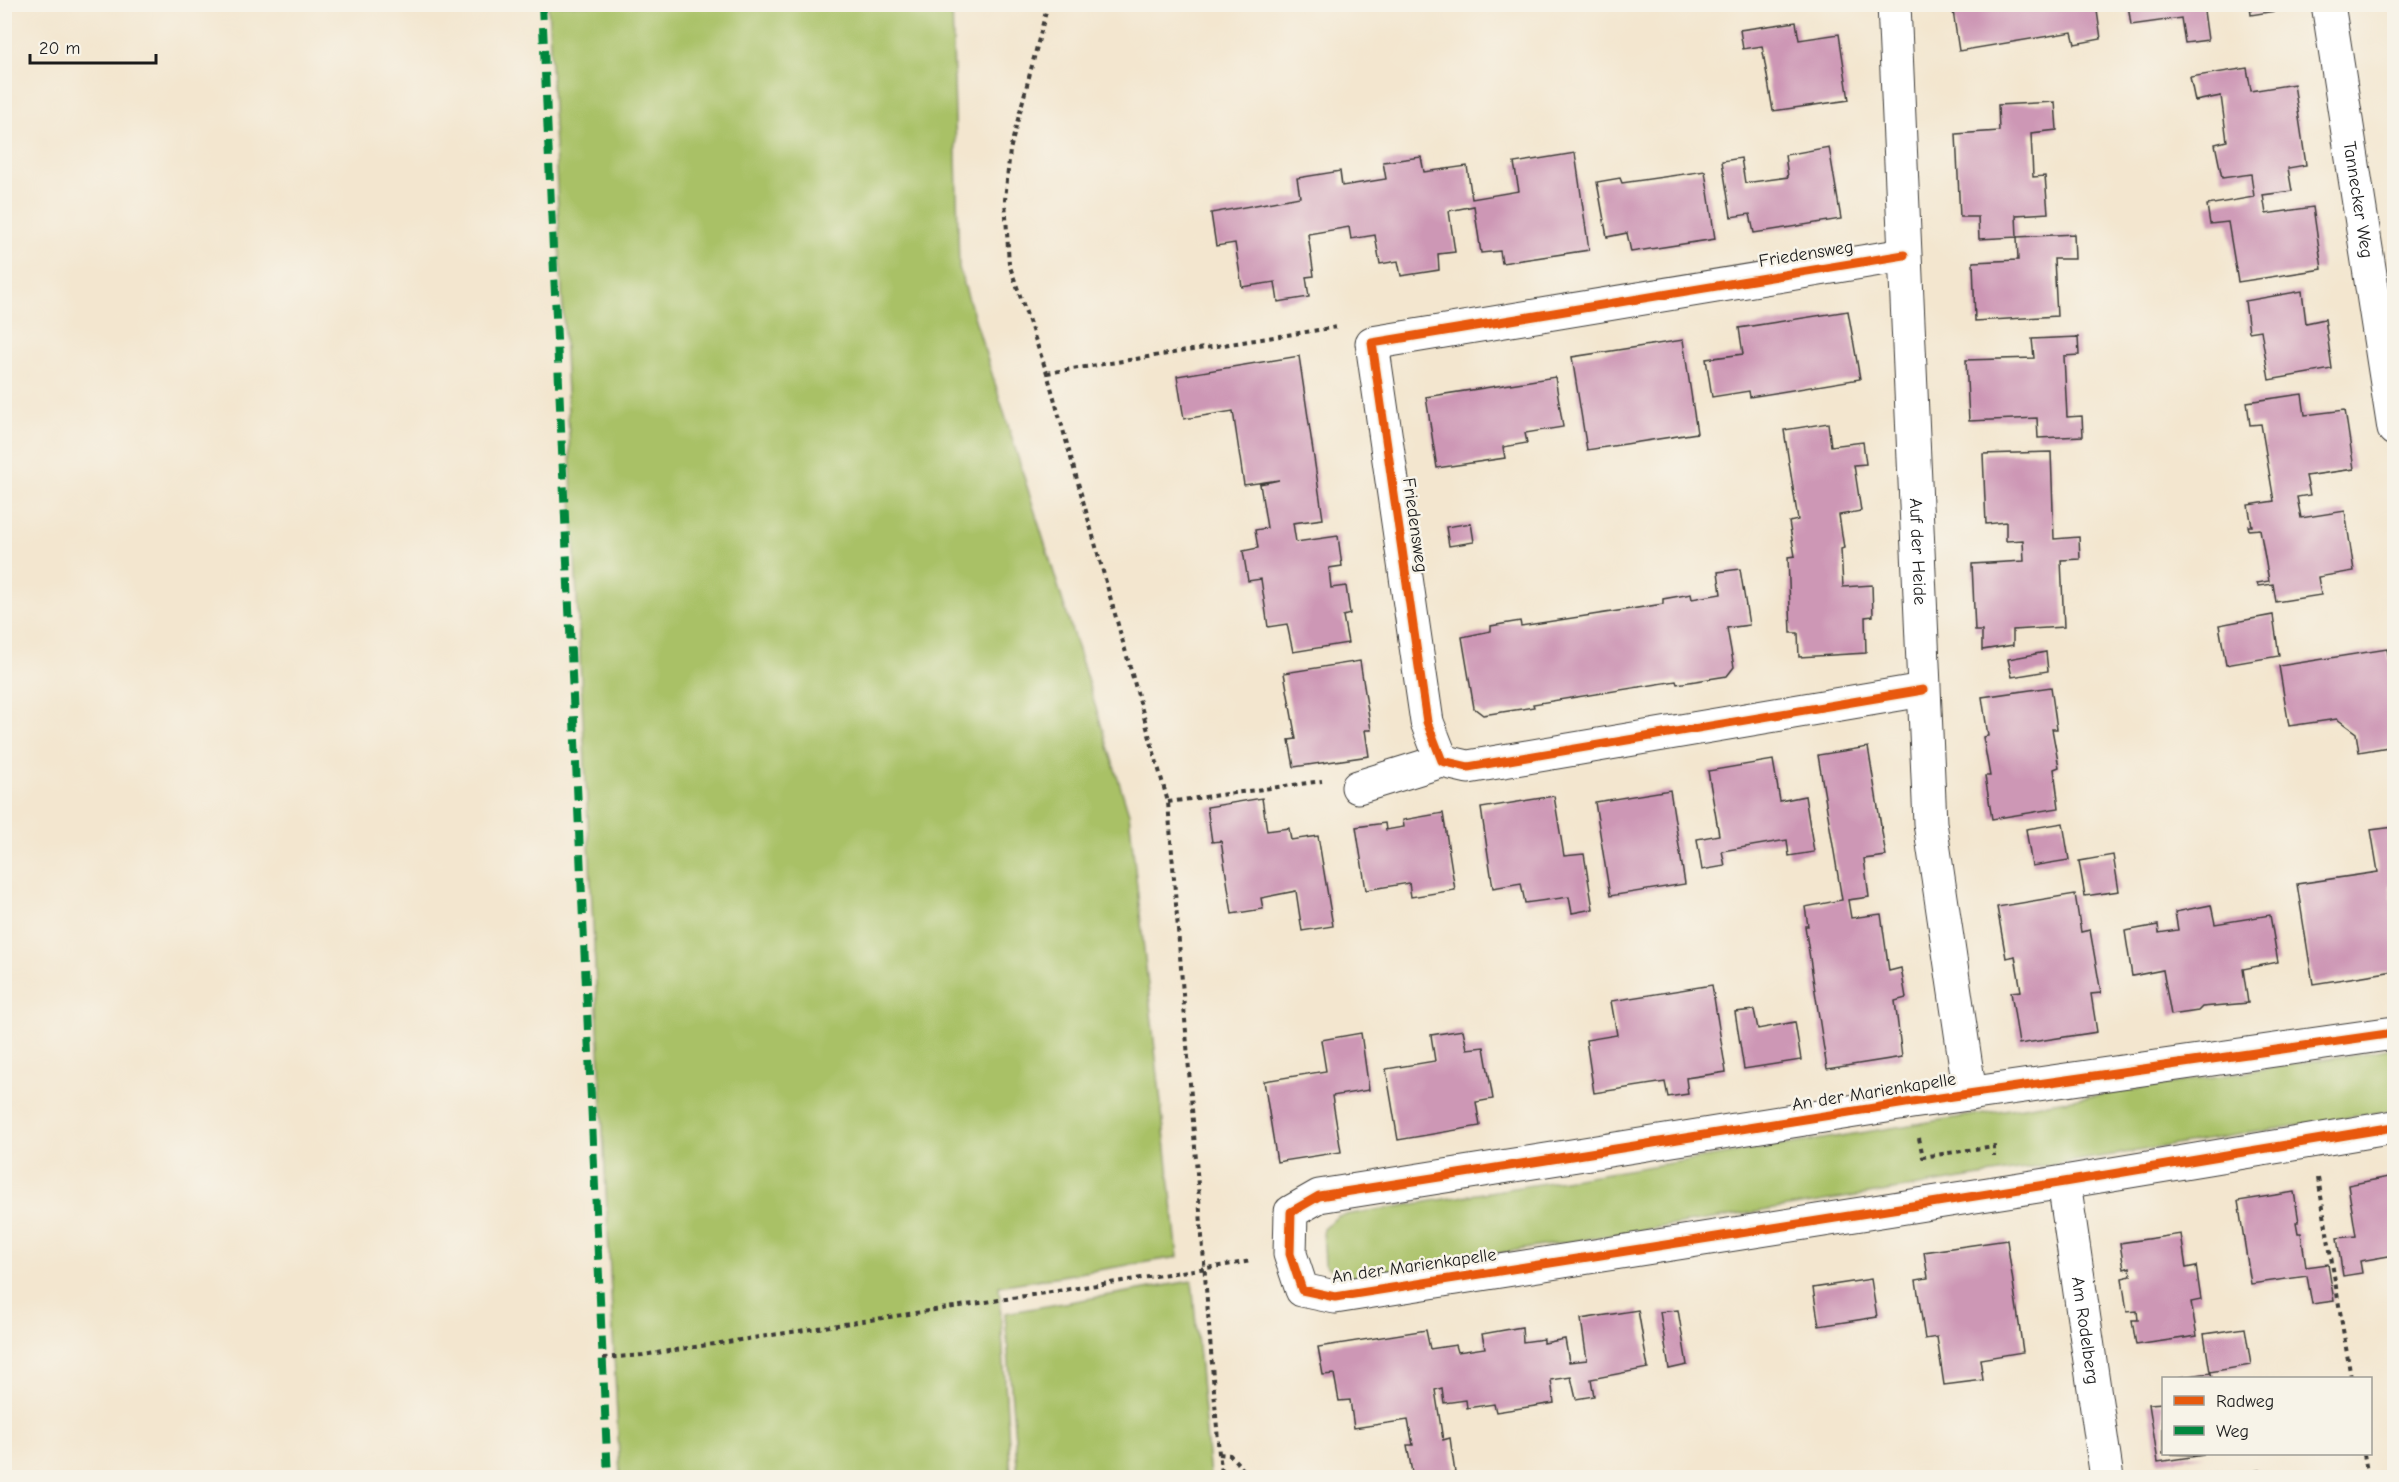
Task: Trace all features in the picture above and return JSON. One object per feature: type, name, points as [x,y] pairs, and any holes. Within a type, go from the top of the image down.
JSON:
[{"type":"street","name":"Auf der Heide","points":[[1894,4],[1930,823],[1970,1094]]},
{"type":"street","name":"Tannecker Weg","points":[[2328,4],[2394,429]]},
{"type":"street","name":"Friedensweg","points":[[1442,761],[1427,722],[1372,343],[1904,255]]},
{"type":"street","points":[[1358,787],[1442,761],[1468,766],[1923,690]]},
{"type":"street","name":"An der Marienkapelle","points":[[2394,1033],[1912,1102],[1319,1196],[1291,1212],[1290,1254],[1302,1290],[1335,1297],[2064,1182],[2394,1127]]},
{"type":"street","name":"Am Rodelberg","points":[[2064,1182],[2107,1478]]},
{"type":"path","points":[[1048,4],[1010,150],[1005,201],[1009,264],[1047,373],[1168,802],[1219,1454],[1223,1478]]},
{"type":"path","points":[[1047,373],[1347,326],[1372,343]]},
{"type":"path","points":[[1168,802],[1339,778],[1358,787]]},
{"type":"path","points":[[1912,1102],[1923,1157],[1994,1146],[1997,1191]]},
{"type":"path","points":[[2311,1141],[2351,1377]]},
{"type":"path","points":[[603,1358],[643,1356],[1290,1254]]},
{"type":"path","points":[[1219,1454],[1230,1455],[1251,1478]]},
{"type":"path","points":[[2364,1455],[2368,1478]]},
{"type":"green space","points":[[548,5],[952,5],[959,268],[1129,814],[1178,1257],[999,1286],[1011,1477],[620,1477]]},
{"type":"green space","points":[[2394,1048],[2394,1110],[1343,1278],[1325,1265],[1323,1229],[1338,1216]]},
{"type":"green space","points":[[1192,1281],[1210,1477],[1018,1477],[1005,1313]]},
{"type":"building","points":[[1952,4],[2096,4],[2101,39],[2075,44],[2072,32],[1959,51]]},
{"type":"building","points":[[2128,4],[2203,4],[2208,40],[2185,43],[2181,18],[2131,25]]},
{"type":"building","points":[[2250,4],[2281,4],[2282,10],[2251,15]]},
{"type":"building","points":[[1796,22],[1799,40],[1839,34],[1849,100],[1773,111],[1762,46],[1743,49],[1740,30]]},
{"type":"building","points":[[2247,68],[2251,91],[2294,84],[2306,165],[2288,168],[2292,191],[2263,195],[2266,214],[2313,207],[2322,269],[2238,282],[2228,222],[2210,224],[2207,205],[2254,197],[2251,174],[2222,178],[2215,144],[2227,141],[2221,96],[2195,101],[2190,77]]},
{"type":"building","points":[[2055,102],[2057,130],[2031,133],[2033,177],[2045,176],[2048,213],[2016,215],[2017,237],[1979,239],[1978,217],[1960,217],[1956,134],[1999,131],[1998,105]]},
{"type":"building","points":[[1829,147],[1841,219],[1754,233],[1750,214],[1731,217],[1722,161],[1741,158],[1745,183],[1788,177],[1785,155]]},
{"type":"building","points":[[1575,153],[1589,250],[1502,263],[1500,251],[1481,253],[1474,206],[1449,211],[1455,252],[1438,254],[1439,270],[1401,276],[1398,261],[1380,264],[1375,235],[1351,239],[1349,227],[1308,234],[1314,276],[1306,277],[1309,297],[1278,302],[1275,282],[1242,287],[1235,243],[1216,246],[1211,213],[1300,197],[1297,178],[1340,171],[1342,186],[1386,179],[1383,162],[1421,157],[1424,172],[1467,166],[1472,199],[1519,191],[1514,163]]},
{"type":"building","points":[[1705,171],[1715,239],[1631,252],[1627,233],[1607,237],[1597,182],[1620,178],[1622,183]]},
{"type":"building","points":[[2074,234],[2075,259],[2054,259],[2057,316],[1975,321],[1973,262],[2018,260],[2017,237]]},
{"type":"building","points":[[2302,291],[2306,323],[2325,319],[2332,369],[2269,380],[2261,330],[2249,332],[2245,301]]},
{"type":"building","points":[[1848,311],[1860,379],[1750,397],[1749,391],[1712,397],[1706,359],[1743,354],[1739,328]]},
{"type":"building","points":[[2078,337],[2079,355],[2064,356],[2067,417],[2082,416],[2083,436],[2038,438],[2037,418],[1969,421],[1966,360],[2034,358],[2032,339]]},
{"type":"building","points":[[1683,340],[1697,433],[1587,450],[1572,357]]},
{"type":"building","points":[[1299,356],[1323,519],[1293,523],[1296,542],[1338,536],[1342,566],[1329,568],[1331,588],[1346,586],[1350,614],[1343,616],[1348,643],[1293,652],[1287,624],[1268,627],[1261,579],[1248,581],[1243,551],[1258,548],[1255,530],[1267,528],[1260,484],[1279,480],[1244,485],[1233,411],[1184,419],[1177,376]]},
{"type":"building","points":[[1555,377],[1563,427],[1525,433],[1527,443],[1503,447],[1505,458],[1437,468],[1426,397]]},
{"type":"building","points":[[2302,394],[2305,415],[2345,410],[2354,469],[2306,476],[2310,495],[2297,497],[2301,518],[2345,511],[2354,571],[2318,577],[2321,595],[2276,602],[2273,584],[2258,586],[2257,583],[2269,581],[2260,529],[2249,530],[2248,526],[2252,526],[2248,505],[2274,501],[2261,424],[2250,425],[2247,402]]},
{"type":"building","points":[[1828,423],[1831,446],[1863,442],[1866,464],[1854,465],[1861,511],[1839,515],[1844,548],[1841,549],[1843,587],[1872,585],[1873,616],[1865,617],[1866,653],[1799,657],[1798,633],[1791,633],[1788,557],[1795,556],[1789,522],[1798,520],[1784,430]]},
{"type":"building","points":[[2051,452],[2054,539],[2079,537],[2080,559],[2061,560],[2064,627],[2013,630],[2013,645],[1982,650],[1982,631],[1975,631],[1972,564],[2024,561],[2023,540],[2006,541],[2006,522],[1986,524],[1983,454]]},
{"type":"building","points":[[1471,523],[1474,542],[1449,546],[1446,527]]},
{"type":"building","points":[[1740,569],[1749,625],[1727,628],[1734,667],[1727,676],[1677,684],[1676,681],[1533,704],[1534,707],[1483,715],[1474,708],[1462,637],[1491,631],[1491,626],[1520,621],[1521,626],[1663,604],[1663,599],[1691,594],[1692,599],[1721,594],[1718,572]]},
{"type":"building","points":[[2273,615],[2279,656],[2226,665],[2219,625]]},
{"type":"building","points":[[2387,649],[2390,662],[2394,661],[2394,746],[2359,752],[2356,733],[2337,719],[2289,726],[2279,666]]},
{"type":"building","points":[[2046,652],[2048,671],[2012,677],[2008,659]]},
{"type":"building","points":[[1360,661],[1371,730],[1365,730],[1369,756],[1294,767],[1289,740],[1296,739],[1284,673]]},
{"type":"building","points":[[2051,687],[2057,729],[2052,729],[2059,767],[2054,769],[2059,808],[1992,819],[1985,776],[1990,776],[1983,737],[1988,736],[1982,697]]},
{"type":"building","points":[[1868,747],[1886,856],[1864,859],[1869,897],[1848,900],[1851,918],[1881,914],[1889,971],[1901,968],[1906,998],[1895,1001],[1902,1057],[1827,1069],[1805,926],[1808,926],[1805,907],[1842,900],[1818,755]]},
{"type":"building","points":[[1773,760],[1780,801],[1805,796],[1814,852],[1789,856],[1787,840],[1722,851],[1725,866],[1702,870],[1697,839],[1719,835],[1708,771]]},
{"type":"building","points":[[1670,790],[1685,884],[1610,896],[1595,802]]},
{"type":"building","points":[[1554,796],[1564,856],[1584,854],[1593,909],[1572,913],[1569,897],[1525,903],[1521,883],[1493,888],[1481,808]]},
{"type":"building","points":[[1262,798],[1267,831],[1289,828],[1291,840],[1318,836],[1333,926],[1302,931],[1296,891],[1261,898],[1263,909],[1232,914],[1221,841],[1212,842],[1207,807]]},
{"type":"building","points":[[1443,813],[1455,890],[1411,897],[1409,883],[1366,890],[1356,827],[1385,823],[1386,830],[1404,827],[1403,820]]},
{"type":"building","points":[[2063,823],[2069,860],[2032,866],[2026,829]]},
{"type":"building","points":[[2394,827],[2394,885],[2390,885],[2394,915],[2394,971],[2313,984],[2297,884],[2378,872],[2371,830]]},
{"type":"building","points":[[2113,855],[2119,891],[2085,896],[2079,861]]},
{"type":"building","points":[[2075,894],[2081,932],[2090,930],[2101,993],[2091,994],[2097,1032],[2019,1044],[2011,992],[2021,991],[2015,956],[2006,958],[1997,907]]},
{"type":"building","points":[[2211,905],[2215,924],[2270,915],[2278,962],[2243,969],[2248,1003],[2202,1007],[2198,1011],[2171,1015],[2163,970],[2132,976],[2125,931],[2158,925],[2159,933],[2178,930],[2175,912]]},
{"type":"building","points":[[1712,985],[1726,1072],[1686,1078],[1688,1094],[1668,1097],[1665,1082],[1594,1093],[1586,1040],[1617,1035],[1611,1001]]},
{"type":"building","points":[[1754,1010],[1758,1029],[1795,1022],[1801,1060],[1744,1069],[1735,1012]]},
{"type":"building","points":[[1463,1030],[1467,1049],[1484,1047],[1493,1099],[1476,1102],[1480,1126],[1398,1140],[1386,1069],[1435,1061],[1431,1035]]},
{"type":"building","points":[[1361,1033],[1369,1090],[1332,1096],[1341,1152],[1277,1162],[1264,1081],[1326,1071],[1321,1040]]},
{"type":"building","points":[[2394,1176],[2394,1255],[2360,1261],[2362,1273],[2343,1276],[2337,1238],[2356,1236],[2348,1185]]},
{"type":"building","points":[[2294,1192],[2299,1222],[2296,1222],[2298,1233],[2301,1233],[2306,1267],[2328,1264],[2334,1301],[2312,1304],[2307,1276],[2251,1284],[2238,1201]]},
{"type":"building","points":[[2181,1234],[2186,1268],[2196,1266],[2201,1300],[2191,1302],[2197,1336],[2136,1345],[2132,1320],[2138,1320],[2137,1311],[2127,1312],[2122,1278],[2131,1276],[2130,1267],[2124,1269],[2120,1243]]},
{"type":"building","points":[[2007,1240],[2023,1352],[1980,1359],[1983,1380],[1944,1385],[1937,1337],[1925,1339],[1916,1280],[1928,1278],[1924,1252]]},
{"type":"building","points":[[1871,1279],[1877,1317],[1819,1326],[1813,1288]]},
{"type":"building","points":[[1638,1310],[1648,1368],[1591,1379],[1594,1396],[1576,1399],[1571,1377],[1551,1380],[1554,1403],[1496,1412],[1494,1404],[1467,1408],[1466,1400],[1444,1403],[1442,1388],[1435,1390],[1443,1440],[1450,1438],[1455,1473],[1428,1478],[1413,1478],[1407,1445],[1413,1445],[1408,1420],[1354,1428],[1350,1400],[1339,1401],[1334,1374],[1323,1375],[1318,1347],[1426,1330],[1430,1349],[1456,1345],[1458,1352],[1485,1348],[1482,1334],[1522,1327],[1523,1342],[1544,1339],[1544,1343],[1565,1339],[1569,1362],[1587,1360],[1581,1319]]},
{"type":"building","points":[[1678,1310],[1687,1365],[1669,1369],[1660,1312]]},
{"type":"building","points":[[2245,1328],[2251,1365],[2210,1372],[2204,1334]]},
{"type":"building","points":[[2211,1373],[2212,1377],[2180,1377]]},
{"type":"building","points":[[2162,1403],[2162,1455],[2204,1455],[2158,1462],[2149,1404]]},
{"type":"building","points":[[2259,1470],[2260,1478],[2220,1478],[2220,1476]]},
{"type":"marked path","points":[[542,4],[608,1478]]},
{"type":"cycle path","points":[[1904,255],[1372,343],[1427,722],[1442,761],[1468,767],[1923,690]]},
{"type":"cycle path","points":[[2394,1033],[1912,1102],[1319,1196],[1291,1212],[1290,1254],[1302,1290],[1335,1297],[2064,1182],[2394,1127]]}]
